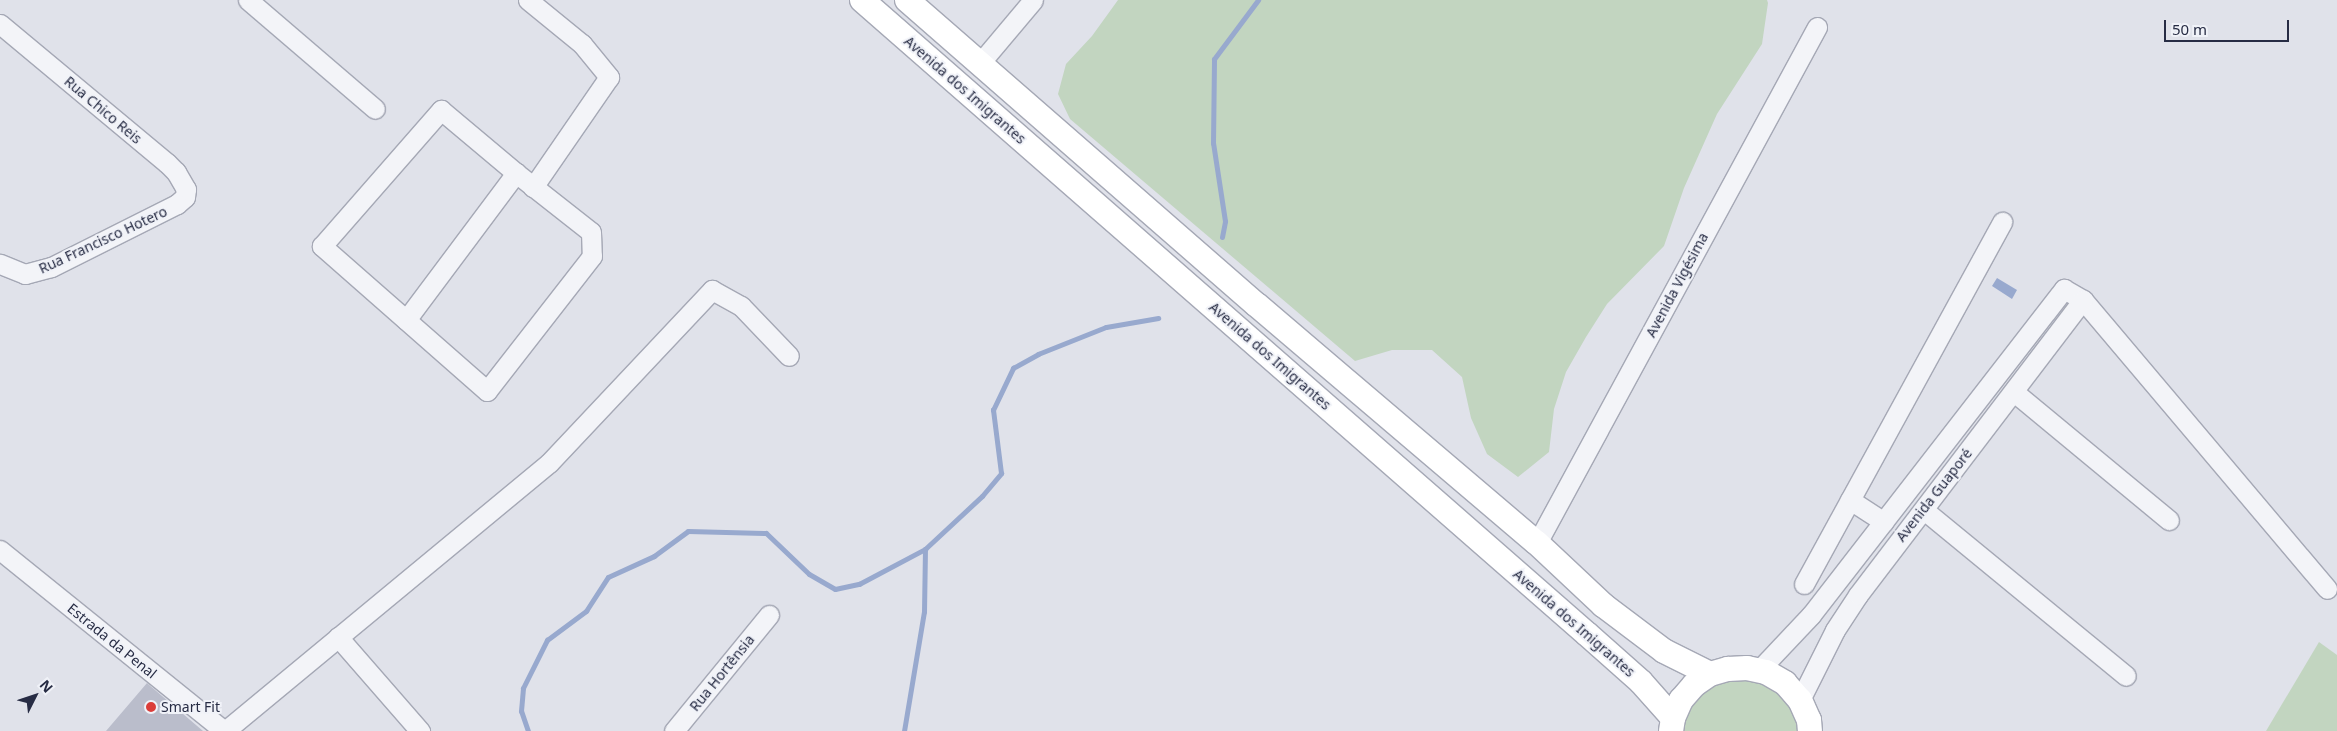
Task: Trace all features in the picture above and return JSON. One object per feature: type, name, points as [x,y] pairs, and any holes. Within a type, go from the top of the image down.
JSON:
[{"type":"main road","name":"Avenida dos Imigrantes","points":[[862,0],[1641,682],[1672,725]]},
{"type":"main road","points":[[907,0],[1257,305],[1537,543],[1627,625],[1664,651],[1710,674]]},
{"type":"main road","points":[[1672,725],[1681,700],[1694,685],[1710,674],[1728,669],[1747,668],[1758,670],[1785,684],[1800,700],[1809,720],[1810,731]]},
{"type":"street","points":[[248,0],[375,109]]},
{"type":"street","points":[[528,0],[582,44],[610,78],[533,187]]},
{"type":"street","points":[[980,63],[1033,0]]},
{"type":"street","name":"Rua Chico Reis","points":[[0,24],[176,172],[186,189],[185,197],[177,204]]},
{"type":"street","name":"Avenida Vigésima","points":[[1537,543],[1816,28]]},
{"type":"street","points":[[441,110],[516,173],[591,232],[592,256],[486,390],[322,246],[441,110]]},
{"type":"street","points":[[406,320],[516,173]]},
{"type":"street","name":"Rua Francisco Hotero","points":[[0,264],[25,274],[36,272],[177,204]]},
{"type":"street","points":[[1804,584],[2002,222]]},
{"type":"street","points":[[225,731],[549,463],[712,290],[741,306],[789,356]]},
{"type":"street","name":"Avenida Guaporé","points":[[1758,670],[1811,615],[2063,290],[2068,290],[2083,300],[1858,595],[1835,630],[1800,700]]},
{"type":"street","points":[[2083,300],[2326,588]]},
{"type":"street","points":[[2014,392],[2169,520]]},
{"type":"street","points":[[1978,400],[1997,413]]},
{"type":"street","points":[[1850,500],[1884,522]]},
{"type":"street","points":[[1924,510],[2126,676]]},
{"type":"street","name":"Estrada da Penal","points":[[0,550],[225,731]]},
{"type":"street","name":"Rua Hortênsia","points":[[674,731],[769,615]]},
{"type":"street","points":[[338,637],[420,731]]},
{"type":"green space","points":[[1118,0],[1767,0],[1768,3],[1762,44],[1717,114],[1684,188],[1664,246],[1607,304],[1586,337],[1566,372],[1554,409],[1549,452],[1518,477],[1487,454],[1471,418],[1462,377],[1432,350],[1392,350],[1355,361],[1070,119],[1058,94],[1066,64],[1092,36]]},
{"type":"green space","points":[[2319,642],[2337,655],[2337,731],[2266,731]]},
{"type":"green space","points":[[1755,678],[1788,699],[1801,731],[1679,731],[1686,707],[1715,681]]},
{"type":"water","points":[[1997,278],[2017,290],[2012,299],[1992,286]]},
{"type":"building","name":"Smart Fit","points":[[148,684],[203,731],[106,731]]},
{"type":"waterway","points":[[1222,237],[1225,221],[1213,143],[1214,59],[1258,0]]},
{"type":"waterway","points":[[528,731],[521,711],[523,688],[547,640],[586,611],[608,577],[654,556],[688,531],[766,533],[809,574],[835,589],[859,584],[925,549],[982,496],[1001,473],[993,410],[1013,368],[1038,354],[1106,327],[1158,318]]},
{"type":"waterway","points":[[904,731],[924,612],[925,549]]},
{"type":"place","name":"Smart Fit","points":[[151,707]]}]
